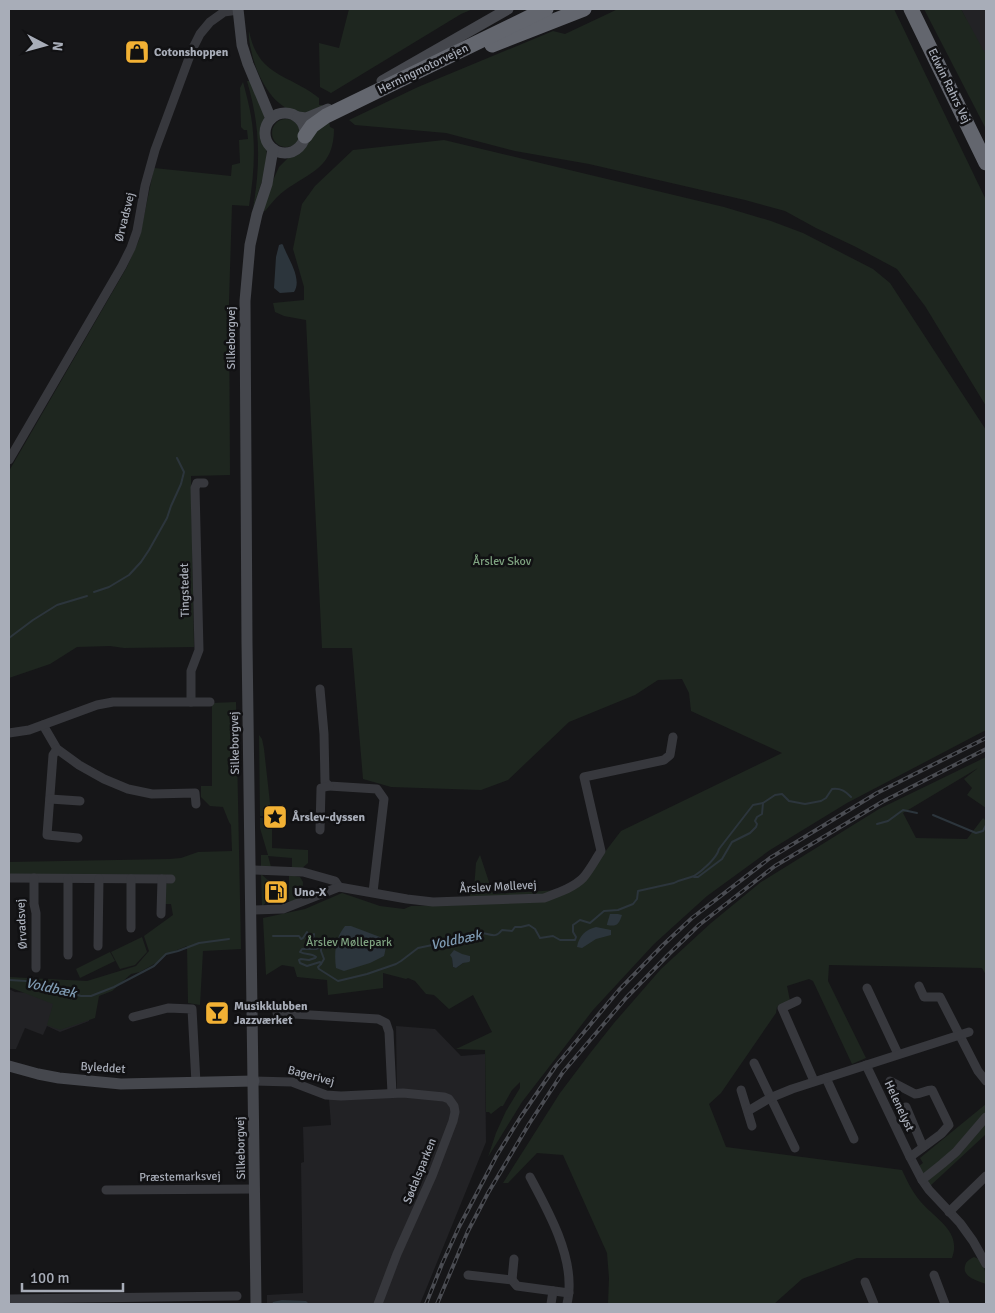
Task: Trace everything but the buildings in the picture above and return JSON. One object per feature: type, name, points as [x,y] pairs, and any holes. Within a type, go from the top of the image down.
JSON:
[{"type":"highway","name":"Herningmotorvejen","points":[[305,136],[316,122],[546,9]]},
{"type":"highway","points":[[386,87],[584,9]]},
{"type":"highway","name":"Edwin Rahrs Vej","points":[[911,9],[986,163]]},
{"type":"main road","points":[[241,9],[246,42],[256,74],[265,91],[282,113]]},
{"type":"main road","points":[[241,9],[242,45],[271,119]]},
{"type":"main road","name":"Herningmotorvejen","points":[[298,117],[306,118],[312,116],[354,97],[508,9]]},
{"type":"main road","points":[[282,113],[298,117],[304,126],[305,136],[303,143],[292,152],[284,153],[273,149],[269,145],[265,134],[271,119],[282,113]]},
{"type":"main road","name":"Silkeborgvej","points":[[256,1304],[245,301],[250,246],[257,214],[267,184],[273,149]]},
{"type":"main road","name":"Silkeborgvej","points":[[267,184],[284,153]]},
{"type":"main road","name":"Byleddet","points":[[9,1066],[38,1074],[95,1082],[142,1084],[254,1081]]},
{"type":"street","name":"Ørvadsvej","points":[[9,460],[131,248],[155,150],[196,41],[204,28],[216,16],[224,12],[241,9]]},
{"type":"street","name":"Tingstedet","points":[[191,702],[191,671],[199,650],[195,488],[198,483],[204,483]]},
{"type":"street","points":[[320,689],[324,734],[325,782],[329,786]]},
{"type":"street","points":[[9,733],[29,730],[105,703],[210,702]]},
{"type":"street","points":[[42,725],[56,749],[104,779],[128,789],[152,794],[195,793],[196,804]]},
{"type":"street","name":"Årslev Møllevej","points":[[251,870],[303,872],[335,881],[339,887],[407,899],[446,902],[544,898],[572,886],[583,878],[601,851],[584,776],[664,760],[670,755],[673,737]]},
{"type":"street","points":[[56,749],[53,755],[47,835],[78,838]]},
{"type":"street","points":[[320,830],[321,788],[329,786],[377,789],[384,799],[373,892]]},
{"type":"street","points":[[50,799],[80,801]]},
{"type":"street","points":[[9,878],[167,879],[161,914]]},
{"type":"street","name":"Ørvadsvej","points":[[34,878],[36,968]]},
{"type":"street","points":[[68,879],[68,955]]},
{"type":"street","points":[[98,946],[100,879]]},
{"type":"street","points":[[131,880],[131,928]]},
{"type":"street","points":[[251,910],[283,909],[339,887]]},
{"type":"street","points":[[919,986],[924,997],[940,997],[964,1033],[978,1071],[986,1081]]},
{"type":"street","points":[[867,988],[898,1054]]},
{"type":"street","points":[[797,1001],[782,1008],[814,1081]]},
{"type":"street","points":[[133,1017],[168,1008],[192,1009],[196,1083]]},
{"type":"street","points":[[277,1014],[367,1018],[382,1021],[388,1027],[389,1032],[392,1093]]},
{"type":"street","points":[[748,1111],[770,1098],[814,1081],[964,1033]]},
{"type":"street","points":[[754,1063],[795,1148]]},
{"type":"street","name":"Helenelyst","points":[[866,1065],[922,1180],[960,1223],[986,1261]]},
{"type":"street","points":[[826,1078],[854,1139]]},
{"type":"street","name":"Bagerivej","points":[[254,1081],[292,1082],[326,1095],[392,1093]]},
{"type":"street","name":"Helenelyst","points":[[890,1081],[915,1094],[932,1090],[949,1125],[941,1134],[910,1157]]},
{"type":"street","points":[[741,1090],[752,1126]]},
{"type":"street","name":"Sødalsparken","points":[[378,1304],[397,1254],[432,1176],[455,1112],[452,1102],[444,1097],[392,1093]]},
{"type":"street","name":"Helenelyst","points":[[906,1107],[923,1146]]},
{"type":"street","points":[[922,1180],[956,1152],[986,1117]]},
{"type":"street","points":[[949,1212],[986,1176]]},
{"type":"street","points":[[530,1177],[555,1225],[564,1254],[569,1275],[567,1304]]},
{"type":"street","name":"Præstemarksvej","points":[[106,1190],[255,1189]]},
{"type":"street","points":[[512,1280],[514,1260]]},
{"type":"street","points":[[468,1275],[512,1280],[517,1286],[569,1293]]},
{"type":"street","points":[[934,1275],[945,1304]]},
{"type":"street","points":[[865,1282],[874,1304]]},
{"type":"street","points":[[551,1304],[553,1291]]},
{"type":"street","points":[[9,1299],[67,1301],[237,1296]]},
{"type":"shaded area","points":[[961,9],[986,9],[986,60]]},
{"type":"shaded area","points":[[282,244],[296,275],[297,281],[294,292],[280,293],[274,288],[276,257],[279,245]]},
{"type":"shaded area","points":[[610,914],[622,915],[620,921],[613,926],[607,925]]},
{"type":"shaded area","points":[[345,926],[351,926],[380,937],[384,941],[384,956],[370,963],[344,971],[336,968],[336,946]]},
{"type":"shaded area","points":[[596,927],[611,930],[611,935],[596,939],[582,948],[577,947],[583,934]]},
{"type":"shaded area","points":[[454,950],[470,956],[470,961],[456,968],[453,967],[450,955]]},
{"type":"shaded area","points":[[9,989],[15,992],[60,995],[92,1005],[89,1021],[60,1032],[47,1026],[43,1035],[25,1028],[16,1049],[9,1049]]},
{"type":"shaded area","points":[[396,1026],[435,1029],[461,1056],[485,1054],[486,1142],[420,1304],[267,1304],[267,1295],[303,1293],[301,1163],[304,1162],[303,1127],[331,1125],[329,1099],[397,1096]]},
{"type":"shaded area","points":[[282,1300],[306,1301],[309,1304],[272,1304]]},
{"type":"green space","points":[[349,9],[473,9],[461,14],[331,93],[320,87],[319,43],[339,48]]},
{"type":"green space","points":[[618,9],[894,9],[986,200],[986,406],[925,306],[897,269],[785,211],[589,164],[515,151],[446,133],[355,125],[349,120],[418,87],[553,31],[565,34]]},
{"type":"green space","points":[[924,9],[961,9],[986,55],[986,129]]},
{"type":"green space","points":[[249,31],[253,45],[266,65],[319,98],[319,105],[322,105],[323,108],[310,112],[298,112],[287,109],[269,93],[253,58]]},
{"type":"green space","points":[[247,81],[253,81],[263,102],[265,122],[262,136],[267,147],[265,172],[253,208],[256,191],[258,144],[255,113]]},
{"type":"green space","points":[[243,82],[253,127],[254,161],[249,206],[232,205],[229,301],[230,475],[191,476],[194,647],[77,647],[50,664],[9,678],[9,471],[127,267],[139,240],[154,168],[231,176],[232,165],[240,163],[239,140],[248,139],[247,130],[241,127],[240,88]]},
{"type":"green space","points":[[286,119],[296,123],[300,133],[296,143],[286,147],[276,143],[272,133],[276,123]]},
{"type":"green space","points":[[329,121],[330,127],[334,129],[333,142],[325,161],[319,168],[281,193],[263,211],[270,187],[279,167],[289,157],[300,152],[306,146],[310,133]]},
{"type":"green space","name":"Årslev Skov","points":[[444,140],[724,207],[803,233],[873,269],[890,283],[986,430],[986,730],[847,803],[770,850],[707,896],[654,944],[593,1010],[522,1102],[488,1157],[506,1111],[520,1088],[520,1082],[512,1090],[503,1106],[491,1114],[486,1112],[485,1050],[456,1049],[492,1032],[473,995],[449,1009],[434,995],[426,994],[415,981],[383,973],[383,988],[328,995],[327,980],[297,977],[294,967],[282,965],[266,975],[263,918],[305,909],[342,893],[380,906],[404,909],[411,906],[449,905],[467,900],[474,889],[476,863],[480,855],[493,894],[559,890],[588,874],[621,831],[782,753],[691,711],[689,693],[682,679],[658,680],[635,695],[569,722],[508,780],[481,790],[391,787],[363,779],[352,648],[322,648],[306,320],[284,316],[275,312],[273,303],[304,300],[304,287],[293,249],[302,204],[315,186],[353,150]],"holes":[[[455,951],[462,955],[470,956],[470,960],[456,968],[453,967],[452,958]]]},
{"type":"green space","points":[[236,702],[241,949],[203,951],[200,1005],[188,1003],[187,946],[167,954],[140,972],[131,974],[112,991],[99,996],[95,1018],[60,1030],[47,1025],[53,1004],[9,987],[9,977],[87,981],[136,966],[149,951],[144,936],[173,915],[171,904],[165,904],[165,884],[172,883],[172,875],[9,874],[9,862],[170,859],[181,858],[198,852],[232,851],[231,825],[223,807],[210,806],[201,797],[201,786],[212,786],[212,703]]},
{"type":"green space","points":[[259,735],[264,749],[271,812],[279,813],[287,821],[272,822],[272,848],[308,850],[308,863],[301,869],[292,868],[292,858],[268,856],[271,867],[261,866],[261,855],[268,855],[260,828],[260,818],[272,818],[271,816],[260,816]]},
{"type":"green space","points":[[986,757],[986,808],[967,795],[972,788],[964,779],[978,768],[903,813],[916,838],[967,839],[983,818],[986,821],[986,975],[982,968],[829,965],[828,981],[866,1058],[852,1064],[813,981],[809,979],[787,986],[790,1001],[777,1007],[776,1013],[721,1093],[709,1104],[726,1147],[902,1170],[920,1201],[950,1233],[954,1249],[952,1258],[857,1258],[802,1279],[774,1304],[608,1304],[609,1278],[607,1253],[563,1155],[537,1153],[508,1183],[503,1183],[560,1093],[614,1023],[661,969],[711,923],[761,882],[879,809]]},
{"type":"green space","points":[[261,874],[269,881],[269,899],[262,907]]},
{"type":"green space","points":[[289,875],[300,877],[303,882],[302,898],[289,902]]},
{"type":"green space","points":[[142,937],[147,952],[135,965],[120,969],[111,952]]},
{"type":"green space","points":[[110,952],[115,961],[80,978],[76,969]]},
{"type":"green space","points":[[986,1104],[986,1112],[949,1154],[926,1174],[922,1173],[919,1166],[923,1163],[920,1158]]},
{"type":"green space","points":[[986,1120],[986,1134],[930,1186],[928,1183],[929,1178]]},
{"type":"green space","points":[[974,1257],[983,1264],[986,1284],[971,1278],[966,1273],[968,1260]]},
{"type":"waterway","points":[[94,592],[109,587],[129,575],[149,550],[167,518],[181,484],[184,472],[177,458]]},
{"type":"waterway","points":[[9,638],[57,605],[87,596]]},
{"type":"waterway","name":"Voldbæk","points":[[273,936],[299,936],[301,939],[307,932],[307,940],[309,942],[314,934],[313,943],[320,939],[321,947],[302,949],[300,952],[316,957],[309,960],[301,959],[299,960],[300,963],[307,966],[320,962],[319,969],[338,981],[396,964],[418,948],[461,939],[472,939],[483,933],[496,935],[502,930],[512,931],[515,927],[529,925],[535,929],[540,938],[553,936],[560,940],[575,940],[573,925],[580,920],[590,923],[604,911],[618,910],[633,904],[637,899],[638,891],[674,883],[694,876],[705,868],[753,805],[763,803],[775,795],[782,794],[789,801],[805,804],[821,801],[826,798],[832,789],[843,790],[851,797]]},
{"type":"waterway","name":"Voldbæk","points":[[694,877],[698,877],[722,859],[732,842],[750,833],[756,827],[755,821],[762,814],[763,803]]},
{"type":"waterway","name":"Voldbæk","points":[[877,824],[888,821],[903,810],[917,813]]},
{"type":"waterway","name":"Voldbæk","points":[[933,815],[976,833],[983,831],[986,825]]},
{"type":"waterway","name":"Voldbæk","points":[[9,980],[26,981],[81,996],[91,996],[114,987],[154,966],[166,954],[199,943],[229,939]]},
{"type":"waterway","points":[[321,948],[324,959],[321,964]]},
{"type":"railway","points":[[426,1304],[459,1227],[497,1155],[520,1118],[555,1067],[619,990],[663,945],[692,918],[770,858],[877,793],[986,738]]},
{"type":"railway","points":[[437,1304],[468,1231],[488,1193],[529,1124],[563,1072],[626,998],[669,954],[699,925],[775,866],[882,802],[986,749]]},
{"type":"place","name":"Cotonshoppen","points":[[137,52]]},
{"type":"place","name":"Årslev-dyssen","points":[[275,817]]},
{"type":"place","name":"Uno-X","points":[[276,892]]},
{"type":"place","name":"Musikklubben Jazzværket","points":[[217,1013]]},
{"type":"park label","name":"Årslev Møllepark","points":[[349,942]]}]
